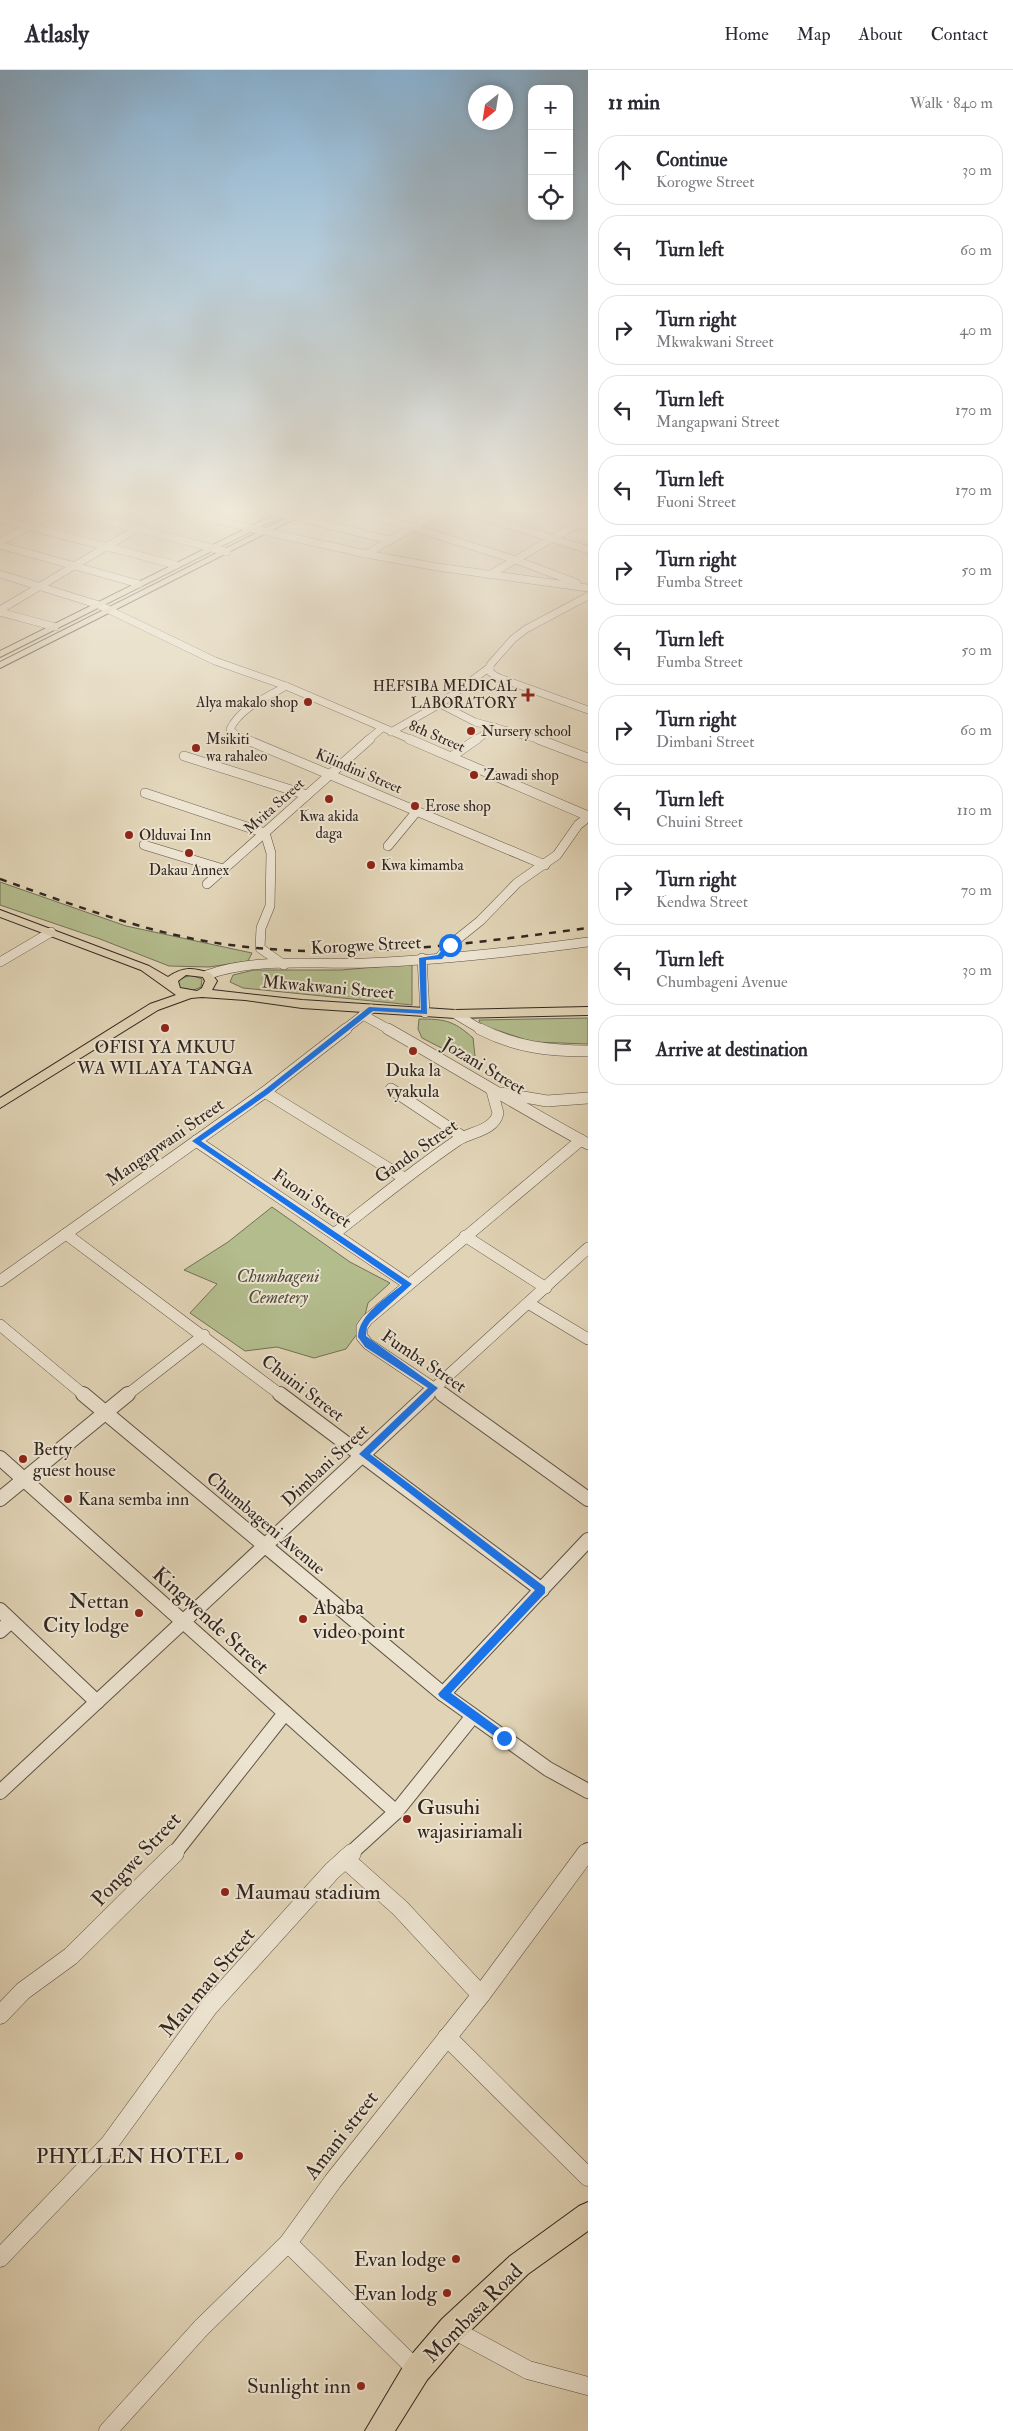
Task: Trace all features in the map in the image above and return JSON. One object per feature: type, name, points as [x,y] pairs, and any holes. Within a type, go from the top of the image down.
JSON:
[{"type":"highway","name":"Mombasa Road","points":[[379,2431],[417,2370],[452,2329],[520,2264],[588,2215]]},
{"type":"main road","points":[[0,654],[70,619]]},
{"type":"main road","points":[[0,665],[92,619]]},
{"type":"main road","points":[[0,912],[145,968],[182,994],[189,995]]},
{"type":"main road","points":[[145,968],[200,972],[245,996]]},
{"type":"main road","points":[[154,1007],[172,986],[172,980],[183,972]]},
{"type":"main road","points":[[201,993],[207,990],[209,978]]},
{"type":"main road","points":[[0,1104],[154,1007],[189,995],[201,993],[245,996]]},
{"type":"main road","name":"Mkwakwani Street","points":[[245,996],[367,1012],[455,1014],[588,1011]]},
{"type":"street","points":[[28,619],[54,627]]},
{"type":"street","name":"8th Street","points":[[130,619],[214,661],[286,686],[588,816]]},
{"type":"street","points":[[391,732],[440,704],[490,666],[514,638],[544,619]]},
{"type":"street","points":[[490,666],[490,672],[497,676],[588,710]]},
{"type":"street","name":"Kilindini Street","points":[[286,686],[242,714],[232,722],[230,729],[236,735],[545,865]]},
{"type":"street","points":[[440,704],[475,722],[527,735],[588,758]]},
{"type":"street","points":[[451,757],[495,727]]},
{"type":"street","name":"Mvita Street","points":[[207,884],[382,728]]},
{"type":"street","points":[[184,756],[307,795]]},
{"type":"street","points":[[145,793],[265,833],[271,853],[270,906],[261,928],[260,948],[284,965]]},
{"type":"street","points":[[388,846],[417,811]]},
{"type":"street","points":[[440,957],[450,945],[480,922],[517,883],[557,855],[578,825],[588,816]]},
{"type":"street","points":[[144,845],[223,869]]},
{"type":"street","points":[[0,962],[51,932]]},
{"type":"street","name":"Korogwe Street","points":[[209,978],[218,970],[237,967],[343,964],[536,950],[588,942]]},
{"type":"street","points":[[422,958],[425,1012]]},
{"type":"street","name":"Jozani Street","points":[[367,1012],[472,1076],[492,1091],[584,1142]]},
{"type":"street","name":"Mangapwani Street","points":[[0,1281],[265,1092],[367,1012]]},
{"type":"street","points":[[455,1014],[475,1028],[510,1042],[544,1050],[588,1051]]},
{"type":"street","points":[[391,1089],[463,1137]]},
{"type":"street","points":[[492,1091],[547,1101],[588,1098]]},
{"type":"street","name":"Gando Street","points":[[334,1234],[404,1178],[463,1137],[494,1122],[498,1117],[497,1104],[492,1091]]},
{"type":"street","points":[[265,1092],[404,1178]]},
{"type":"street","name":"Fuoni Street","points":[[196,1141],[408,1284]]},
{"type":"street","name":"Fumba Street","points":[[584,1142],[465,1236],[367,1320],[362,1327],[362,1337],[368,1344],[434,1388],[588,1499]]},
{"type":"street","name":"Chuini Street","points":[[66,1234],[204,1335],[542,1590]]},
{"type":"street","points":[[465,1236],[546,1288]]},
{"type":"street","name":"Dimbani Street","points":[[0,1792],[263,1545],[288,1526],[434,1388],[588,1248]]},
{"type":"street","points":[[528,1303],[588,1339]]},
{"type":"street","name":"Chumbageni Avenue","points":[[0,1325],[443,1694],[548,1769],[588,1791]]},
{"type":"street","points":[[0,1499],[104,1412],[204,1335]]},
{"type":"street","name":"Kingwende Street","points":[[0,1458],[396,1812]]},
{"type":"street","points":[[443,1694],[588,1540]]},
{"type":"street","points":[[0,1610],[97,1702]]},
{"type":"street","points":[[0,1631],[12,1621]]},
{"type":"street","name":"Pongwe Street","points":[[0,2016],[23,1991],[71,1956],[170,1858],[285,1713]]},
{"type":"street","name":"Mau mau Street","points":[[0,2258],[109,2144],[209,2007],[345,1859],[396,1812],[473,1716]]},
{"type":"street","name":"Amani street","points":[[108,2431],[201,2328],[288,2244],[333,2181],[480,1995],[588,1850]]},
{"type":"street","points":[[345,1859],[400,1908],[480,1995]]},
{"type":"street","points":[[447,2037],[588,2177]]},
{"type":"street","points":[[288,2244],[417,2370]]},
{"type":"street","points":[[452,2329],[528,2370],[588,2386]]},
{"type":"green space","points":[[0,882],[126,926],[252,953],[248,961],[209,967],[169,966],[100,939],[0,905]]},
{"type":"green space","points":[[412,964],[412,1005],[243,988],[230,982],[233,975],[254,970],[341,970]]},
{"type":"green space","points":[[191,975],[202,979],[201,987],[191,991],[180,988],[178,983],[180,979]]},
{"type":"green space","points":[[588,1018],[588,1044],[533,1042],[481,1025],[479,1020]]},
{"type":"green space","points":[[419,1019],[442,1020],[460,1027],[473,1038],[475,1056],[469,1062],[422,1038],[418,1029]]},
{"type":"green space","name":"Chumbageni Cemetery","points":[[272,1207],[350,1262],[390,1283],[368,1303],[362,1327],[346,1349],[314,1358],[277,1347],[245,1351],[190,1313],[217,1284],[184,1270],[228,1242]]},
{"type":"railway","points":[[0,879],[148,928],[199,940],[248,947],[297,951],[394,949],[442,946],[588,928]]},
{"type":"place","name":"HEFSIBA MEDICAL LABORATORY","points":[[528,695]]},
{"type":"place","name":"Alya makalo shop","points":[[308,702]]},
{"type":"place","name":"Nursery school","points":[[471,731]]},
{"type":"place","name":"Msikiti wa rahaleo","points":[[196,748]]},
{"type":"place","name":"Zawadi shop","points":[[474,775]]},
{"type":"place","name":"Kwa akida daga","points":[[329,799]]},
{"type":"place","name":"Erose shop","points":[[415,806]]},
{"type":"place","name":"Olduvai Inn","points":[[129,835]]},
{"type":"place","name":"Dakau Annex","points":[[189,853]]},
{"type":"place","name":"Kwa kimamba","points":[[371,865]]},
{"type":"place","name":"OFISI YA MKUU WA WILAYA TANGA","points":[[165,1028]]},
{"type":"place","name":"Duka la vyakula","points":[[413,1051]]},
{"type":"place","name":"Betty guest house","points":[[23,1459]]},
{"type":"place","name":"Kana semba inn","points":[[68,1499]]},
{"type":"place","name":"Nettan City lodge","points":[[139,1613]]},
{"type":"place","name":"Ababa video point","points":[[303,1619]]},
{"type":"place","name":"Gusuhi wajasiriamali","points":[[407,1819]]},
{"type":"place","name":"Maumau stadium","points":[[225,1892]]},
{"type":"place","name":"PHYLLEN HOTEL","points":[[239,2156]]},
{"type":"place","name":"Evan lodge","points":[[456,2259]]},
{"type":"place","name":"Evan lodg","points":[[447,2293]]},
{"type":"place","name":"Sunlight inn","points":[[361,2386]]},
{"type":"route","points":[[450,945],[440,957],[422,958],[425,1012],[371,1009],[265,1092],[196,1141],[408,1284],[367,1320],[362,1327],[362,1337],[368,1344],[434,1388],[363,1454],[542,1590],[443,1694],[504,1738]]}]
